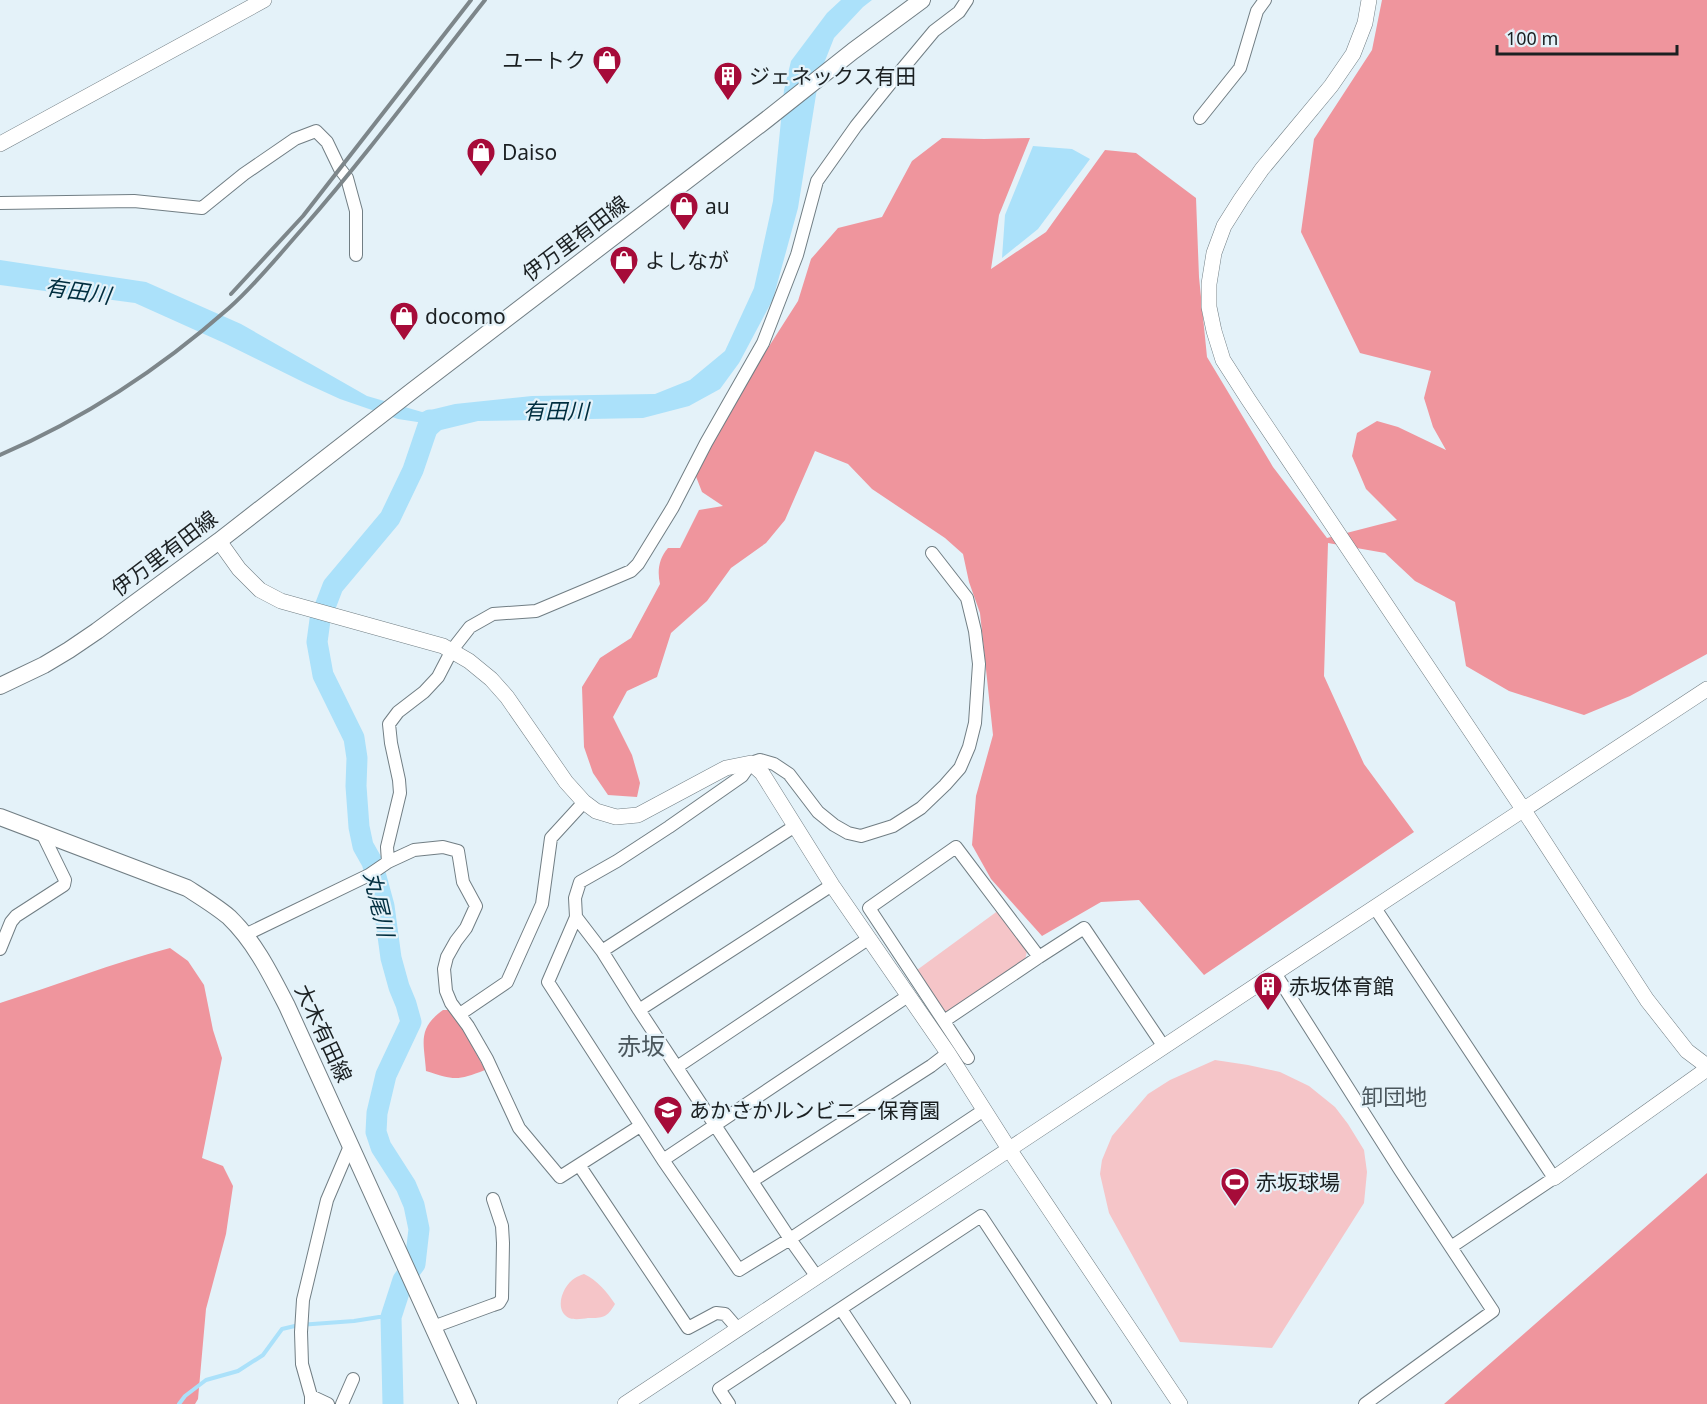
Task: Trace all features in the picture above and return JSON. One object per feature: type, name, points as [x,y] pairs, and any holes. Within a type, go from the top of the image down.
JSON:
[{"type":"main road","name":"伊万里有田線","points":[[0,686],[69,650],[219,541],[922,0]]},
{"type":"main road","name":"大木有田線","points":[[0,817],[187,888],[229,917],[246,935],[278,987],[313,1060],[468,1404]]},
{"type":"street","points":[[0,144],[264,0]]},
{"type":"street","points":[[388,862],[387,847],[400,793],[389,724],[398,712],[424,692],[438,677],[452,650],[470,627],[493,614],[536,611],[631,571],[638,564],[673,507],[706,443],[763,343],[797,255],[817,181],[889,85],[934,31],[959,12],[967,0]]},
{"type":"street","points":[[1200,118],[1240,68],[1257,11],[1265,0]]},
{"type":"street","points":[[1369,0],[1365,23],[1353,54],[1331,86],[1262,169],[1224,226],[1214,253],[1209,284],[1209,307],[1223,360],[1523,809],[1647,1000],[1687,1051],[1707,1068],[1554,1178],[1451,1247]]},
{"type":"street","points":[[0,203],[134,201],[202,208],[244,174],[295,139],[316,131],[327,142],[347,178],[356,211],[356,255]]},
{"type":"street","points":[[219,541],[239,569],[260,590],[281,601],[443,646],[469,661],[491,679],[507,697],[566,782],[584,802],[596,811],[616,817],[638,815],[726,768],[760,760],[774,764],[789,774],[818,812],[834,825],[848,833],[861,836],[893,826],[921,808],[960,768],[969,747],[975,723],[979,664],[976,642],[967,598],[932,553]]},
{"type":"street","points":[[625,1404],[1707,689]]},
{"type":"street","points":[[751,763],[762,773],[832,885],[948,1053],[1009,1149],[1179,1404]]},
{"type":"street","points":[[751,763],[742,776],[692,812],[617,861],[580,882],[575,898],[576,917],[548,982],[640,1126],[739,1270],[790,1239],[984,1110]]},
{"type":"street","points":[[460,1014],[507,982],[542,904],[551,838],[584,802]]},
{"type":"street","points":[[0,827],[22,825]]},
{"type":"street","points":[[602,951],[795,826]]},
{"type":"street","points":[[0,949],[11,922],[16,916],[64,885],[65,880],[42,833]]},
{"type":"street","points":[[246,935],[369,875],[388,862],[414,850],[443,847],[458,851],[463,882],[476,906],[466,928],[447,957],[444,969],[446,991],[451,1003],[487,1059],[519,1128],[560,1177],[640,1126]]},
{"type":"street","points":[[968,1058],[869,908],[956,847],[1039,957]]},
{"type":"street","points":[[639,1010],[832,885]]},
{"type":"street","points":[[1376,908],[1554,1178]]},
{"type":"street","points":[[576,917],[602,951],[817,1277]]},
{"type":"street","points":[[944,1021],[1084,928],[1164,1047]]},
{"type":"street","points":[[677,1067],[868,939]]},
{"type":"street","points":[[1275,973],[1493,1311],[1365,1404]]},
{"type":"street","points":[[663,1160],[908,996]]},
{"type":"street","points":[[752,1181],[948,1053]]},
{"type":"street","points":[[328,1404],[311,1400],[302,1364],[303,1300],[327,1200],[350,1146]]},
{"type":"street","points":[[579,1165],[688,1328],[716,1313],[725,1314],[738,1329]]},
{"type":"street","points":[[433,1327],[499,1303],[502,1298],[502,1226],[493,1199]]},
{"type":"street","points":[[729,1404],[719,1389],[981,1216],[1105,1404]]},
{"type":"street","points":[[841,1309],[904,1404]]},
{"type":"street","points":[[342,1404],[353,1379]]},
{"type":"shaded area","points":[[1382,0],[1707,0],[1707,654],[1630,696],[1584,715],[1509,691],[1466,666],[1455,602],[1415,581],[1385,553],[1328,543],[1324,676],[1364,764],[1414,832],[1204,975],[1139,900],[1101,902],[1042,936],[991,879],[972,845],[976,796],[993,735],[980,613],[969,582],[963,554],[945,538],[872,489],[848,464],[815,451],[785,520],[766,543],[731,568],[707,601],[671,633],[657,677],[627,691],[613,717],[632,755],[640,783],[637,797],[608,795],[593,773],[584,747],[582,687],[600,658],[631,638],[660,584],[660,565],[668,548],[680,548],[699,510],[723,506],[702,492],[695,474],[741,390],[798,301],[811,259],[838,228],[882,217],[912,161],[942,138],[1030,138],[999,215],[991,269],[1046,232],[1105,150],[1136,153],[1196,198],[1199,277],[1207,357],[1273,467],[1327,538],[1397,520],[1366,489],[1352,456],[1357,433],[1377,421],[1398,427],[1446,450],[1433,427],[1424,398],[1431,371],[1360,353],[1301,232],[1314,139],[1372,50]]},
{"type":"shaded area","points":[[999,910],[1027,951],[1025,960],[949,1013],[941,1009],[917,970]]},
{"type":"shaded area","points":[[170,948],[188,961],[204,985],[213,1030],[222,1058],[202,1158],[223,1166],[233,1186],[226,1234],[206,1309],[198,1399],[195,1404],[0,1404],[0,1003]]},
{"type":"shaded area","points":[[443,1010],[450,1010],[460,1023],[485,1070],[455,1078],[426,1071],[424,1037],[429,1023]]},
{"type":"shaded area","name":"赤坂球場","points":[[1215,1060],[1280,1072],[1309,1086],[1335,1107],[1364,1150],[1367,1172],[1364,1203],[1272,1348],[1180,1342],[1109,1213],[1100,1174],[1102,1160],[1112,1136],[1148,1094],[1170,1080]]},
{"type":"shaded area","points":[[1707,1173],[1707,1404],[1444,1404],[1469,1382]]},
{"type":"shaded area","points":[[584,1274],[601,1287],[615,1304],[604,1316],[573,1319],[564,1314],[561,1304],[567,1286],[575,1278]]},
{"type":"water","name":"有田川","points":[[841,0],[872,0],[834,38],[819,76],[798,208],[773,299],[739,363],[720,389],[689,406],[643,418],[478,421],[441,430],[431,439],[425,430],[424,423],[398,419],[340,399],[135,303],[0,285],[0,260],[146,282],[241,324],[367,396],[422,412],[455,404],[532,396],[655,394],[690,380],[725,351],[754,288],[773,201],[784,90],[791,61],[827,13]]},
{"type":"water","points":[[1033,146],[1072,149],[1090,159],[1038,229],[1002,258],[1005,215]]},
{"type":"waterway","name":"丸尾川","points":[[393,1404],[391,1317],[403,1280],[415,1264],[419,1229],[414,1205],[406,1186],[381,1147],[376,1132],[377,1113],[386,1075],[411,1022],[391,958],[384,906],[372,862],[363,846],[359,827],[356,786],[357,758],[354,738],[323,675],[317,642],[320,620],[333,586],[390,518],[413,470],[430,420]]},
{"type":"waterway","points":[[179,1404],[185,1396],[206,1380],[238,1371],[263,1355],[282,1329],[299,1325],[391,1317]]},
{"type":"railway","points":[[231,294],[303,216],[471,0]]},
{"type":"railway","points":[[0,455],[61,425],[120,390],[176,351],[239,299],[327,200],[485,0]]},
{"type":"place","name":"ユートク","points":[[607,86]]},
{"type":"place","name":"ジェネックス有田","points":[[728,102]]},
{"type":"place","name":"Daiso","points":[[481,178]]},
{"type":"place","name":"au","points":[[684,232]]},
{"type":"place","name":"よしなが","points":[[624,286]]},
{"type":"place","name":"docomo","points":[[404,342]]},
{"type":"place","name":"赤坂体育館","points":[[1268,1012]]},
{"type":"place","name":"あかさかルンビニー保育園","points":[[668,1136]]},
{"type":"place","name":"赤坂球場","points":[[1235,1208]]},
{"type":"district","name":"赤坂","points":[[641,1045]]},
{"type":"district","name":"卸団地","points":[[1394,1096]]}]
